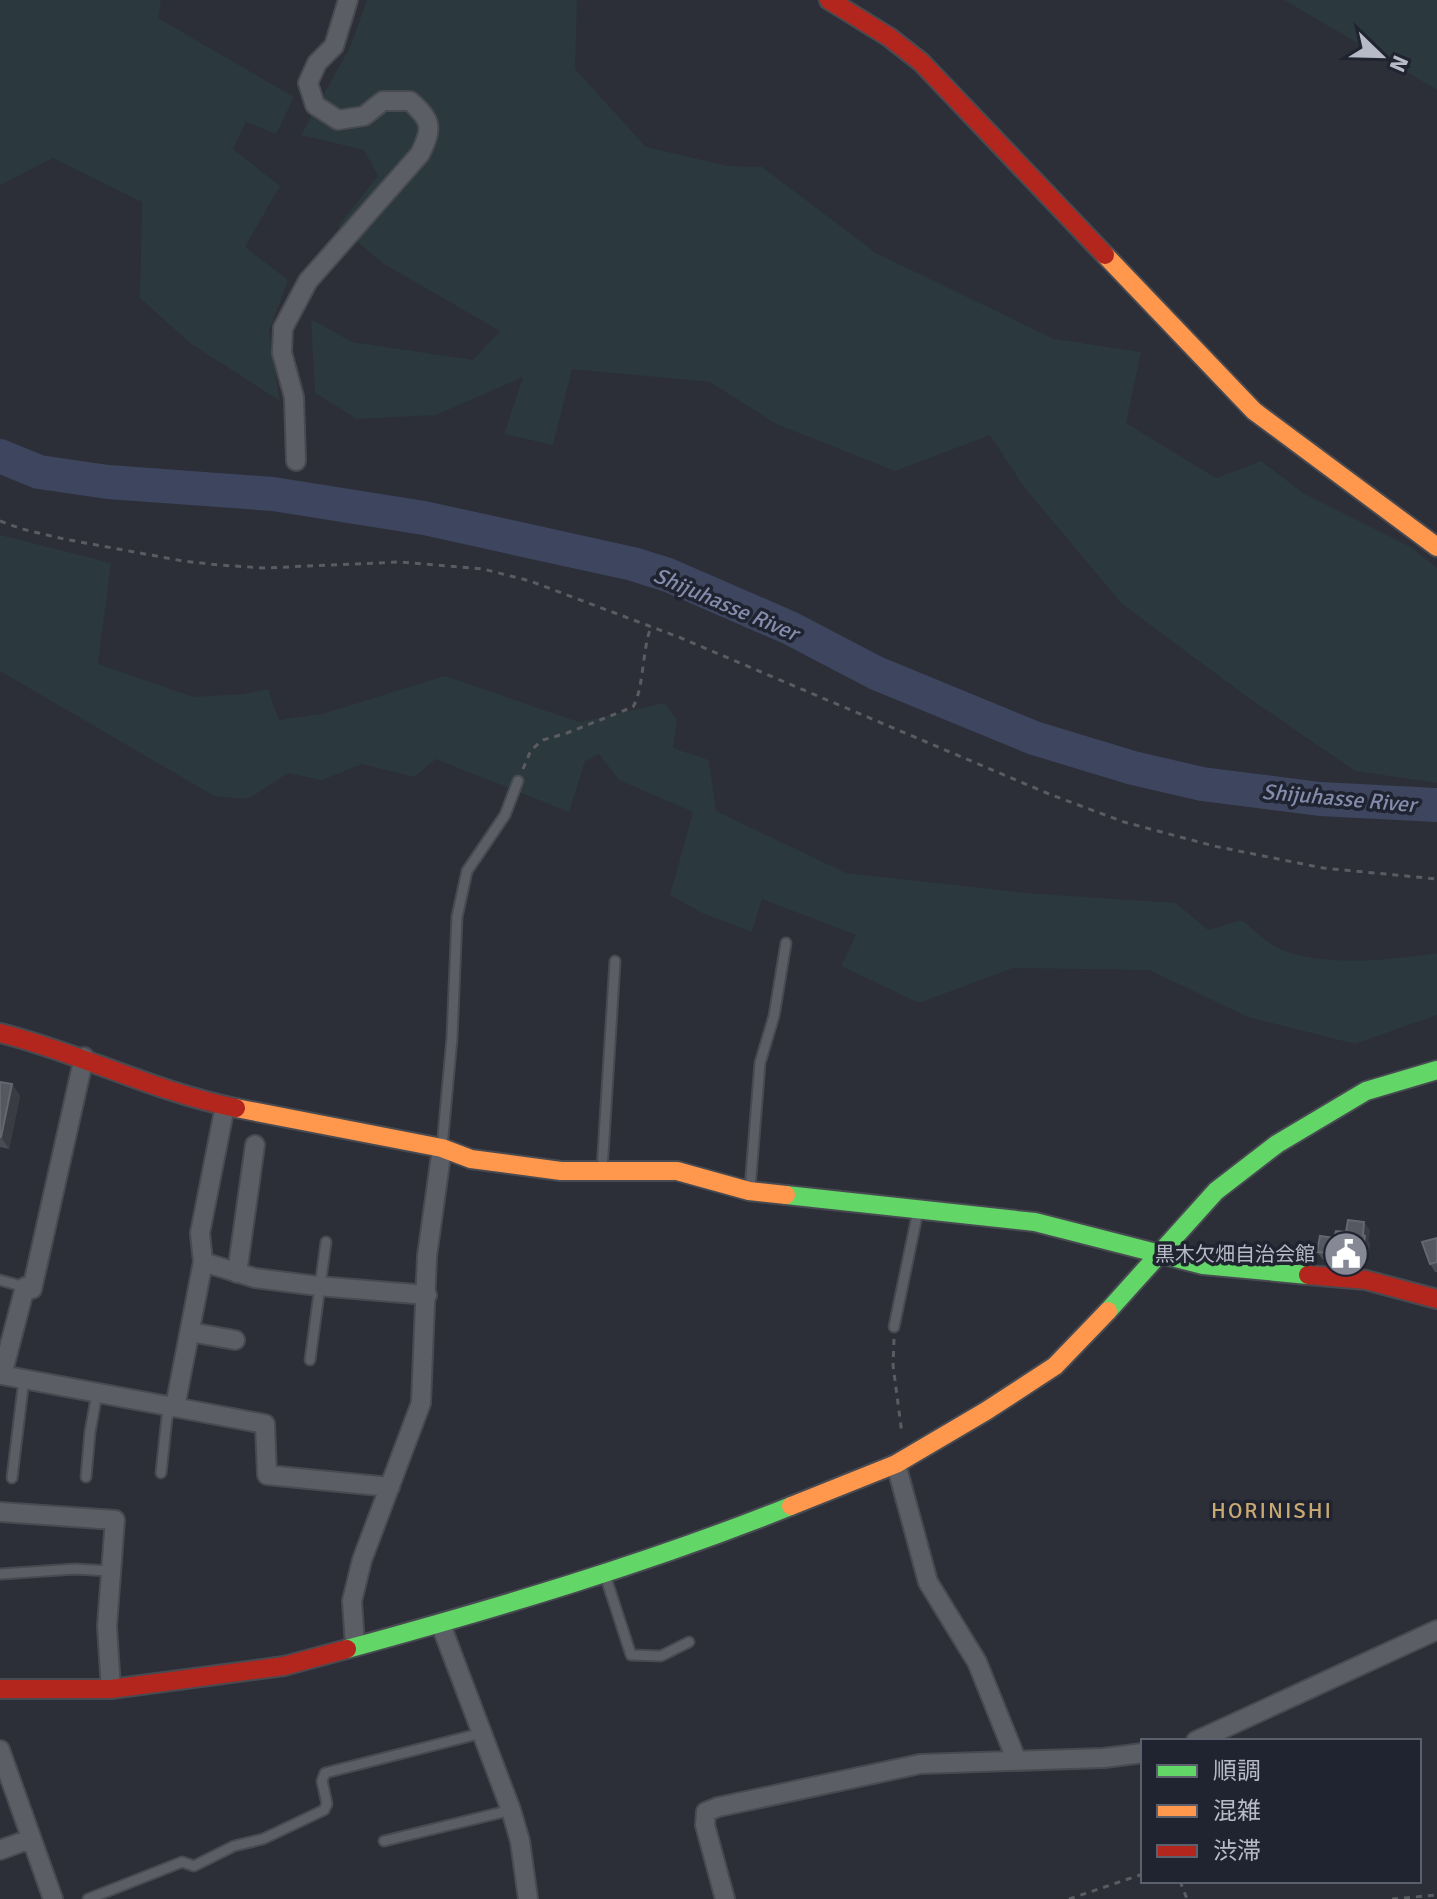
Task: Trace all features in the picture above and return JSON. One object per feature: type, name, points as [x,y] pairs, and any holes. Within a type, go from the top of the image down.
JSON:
[{"type":"street","points":[[296,461],[294,397],[282,353],[283,328],[308,281],[420,154],[429,134],[427,117],[410,101],[383,101],[364,116],[338,120],[315,105],[308,83],[317,63],[334,46],[348,0]]},
{"type":"street","points":[[829,0],[889,37],[921,62],[1254,411],[1437,547]]},
{"type":"street","points":[[0,1033],[45,1044],[144,1081],[225,1106],[442,1148],[471,1159],[561,1171],[677,1171],[749,1191],[1035,1222],[1203,1265],[1366,1280],[1437,1299]]},
{"type":"street","points":[[84,1057],[32,1289],[25,1287],[2,1375],[265,1424],[267,1475],[390,1487]]},
{"type":"street","points":[[0,1689],[111,1689],[284,1666],[441,1625],[742,1526],[901,1461],[1055,1366],[1140,1278],[1159,1252],[1216,1191],[1277,1144],[1366,1091],[1437,1070]]},
{"type":"street","points":[[175,1407],[203,1262],[200,1233],[225,1106]]},
{"type":"street","points":[[237,1273],[255,1145]]},
{"type":"street","points":[[355,1645],[352,1601],[371,1534],[421,1403],[427,1256],[442,1148]]},
{"type":"street","points":[[203,1262],[255,1278],[427,1295]]},
{"type":"street","points":[[190,1332],[235,1340]]},
{"type":"street","points":[[901,1461],[928,1582],[977,1662],[1016,1759]]},
{"type":"street","points":[[0,1512],[115,1520],[107,1626],[111,1689]]},
{"type":"street","points":[[441,1625],[511,1810],[520,1841],[528,1899]]},
{"type":"street","points":[[1200,1739],[1437,1630]]},
{"type":"street","points":[[0,1750],[53,1899]]},
{"type":"street","points":[[725,1899],[705,1825],[706,1812],[718,1807],[920,1764],[1104,1758],[1141,1753]]},
{"type":"street","points":[[0,1850],[30,1839]]},
{"type":"lane","points":[[442,1148],[452,1038],[457,917],[467,871],[505,815],[518,781]]},
{"type":"lane","points":[[749,1191],[760,1063],[774,1016],[786,943]]},
{"type":"lane","points":[[601,1171],[615,961]]},
{"type":"lane","points":[[894,1327],[918,1208]]},
{"type":"lane","points":[[310,1360],[326,1242]]},
{"type":"lane","points":[[0,1280],[25,1287]]},
{"type":"lane","points":[[12,1478],[24,1379]]},
{"type":"lane","points":[[86,1477],[97,1393]]},
{"type":"lane","points":[[161,1473],[167,1417],[175,1407]]},
{"type":"lane","points":[[1,1574],[75,1569],[111,1571]]},
{"type":"lane","points":[[603,1572],[631,1655],[661,1656],[689,1642]]},
{"type":"lane","points":[[88,1899],[182,1862],[194,1866],[234,1846],[263,1839],[324,1810],[327,1804],[322,1781],[325,1773],[482,1733]]},
{"type":"lane","points":[[384,1841],[511,1810]]},
{"type":"path","points":[[0,521],[64,539],[207,563],[264,568],[399,562],[483,569],[530,581],[651,627],[1049,794],[1124,822],[1214,846],[1323,868],[1437,879]]},
{"type":"path","points":[[518,781],[531,750],[543,740],[633,707],[639,697],[651,627]]},
{"type":"path","points":[[894,1327],[893,1365],[901,1461]]},
{"type":"path","points":[[1069,1899],[1141,1875]]},
{"type":"path","points":[[1392,1899],[1437,1895]]},
{"type":"shaded area","points":[[0,0],[161,0],[158,18],[294,97],[276,134],[246,122],[233,149],[280,186],[245,247],[288,280],[269,331],[280,401],[190,343],[140,298],[142,202],[53,158],[0,185]]},
{"type":"shaded area","points":[[367,0],[577,0],[575,69],[646,147],[728,166],[762,167],[876,253],[1054,339],[1141,352],[1126,423],[1216,478],[1261,461],[1303,493],[1411,547],[1437,568],[1437,783],[1355,771],[1246,696],[1122,604],[1024,487],[990,435],[895,471],[776,424],[710,382],[572,369],[553,445],[504,434],[523,377],[436,415],[357,419],[315,393],[311,319],[352,342],[473,360],[500,331],[384,264],[338,226],[378,176],[364,150],[301,135],[350,47]]},
{"type":"shaded area","points":[[1284,0],[1437,0],[1437,90],[1436,89]]},
{"type":"shaded area","points":[[0,535],[111,563],[98,664],[193,697],[268,689],[279,720],[322,714],[445,676],[579,722],[664,703],[677,720],[673,748],[709,760],[716,811],[846,873],[1026,893],[1176,903],[1208,930],[1242,920],[1282,950],[1318,959],[1379,960],[1437,953],[1437,1015],[1355,1044],[1248,1017],[1149,970],[1013,968],[919,1003],[841,966],[856,935],[762,899],[752,932],[702,913],[670,895],[693,812],[619,780],[599,754],[585,761],[569,812],[436,759],[414,777],[362,764],[322,780],[288,773],[248,799],[214,796],[0,671]]},
{"type":"building","points":[[0,1082],[12,1084],[1,1137],[0,1137]]},
{"type":"building","points":[[1348,1220],[1364,1222],[1362,1256],[1317,1252],[1320,1236],[1334,1238],[1336,1231],[1346,1232]]},
{"type":"building","points":[[1437,1238],[1437,1262],[1430,1264],[1422,1242]]},
{"type":"waterway","name":"Shijuhasse River","points":[[0,456],[39,472],[108,482],[273,494],[424,518],[633,564],[668,575],[790,628],[876,673],[1034,738],[1133,768],[1202,784],[1320,799],[1437,805]]},
{"type":"traffic: fast","points":[[1108,1311],[1216,1191],[1277,1144],[1366,1091],[1437,1070]]},
{"type":"traffic: fast","points":[[786,1195],[1035,1222],[1203,1265],[1308,1275]]},
{"type":"traffic: fast","points":[[347,1649],[571,1584],[791,1506]]},
{"type":"traffic: slow","points":[[1105,255],[1254,411],[1437,547]]},
{"type":"traffic: slow","points":[[236,1108],[442,1148],[471,1159],[561,1171],[677,1171],[749,1191],[786,1195]]},
{"type":"traffic: slow","points":[[791,1506],[896,1464],[986,1411],[1055,1366],[1108,1311]]},
{"type":"traffic: jam","points":[[829,0],[889,37],[921,62],[1105,255]]},
{"type":"traffic: jam","points":[[0,1033],[176,1092],[236,1108]]},
{"type":"traffic: jam","points":[[1308,1275],[1366,1280],[1437,1299]]},
{"type":"traffic: jam","points":[[0,1689],[111,1689],[284,1666],[347,1649]]},
{"type":"place","name":"黒木欠畑自治会館","points":[[1346,1254]]},
{"type":"district","name":"HORINISHI","points":[[1272,1510]]}]
